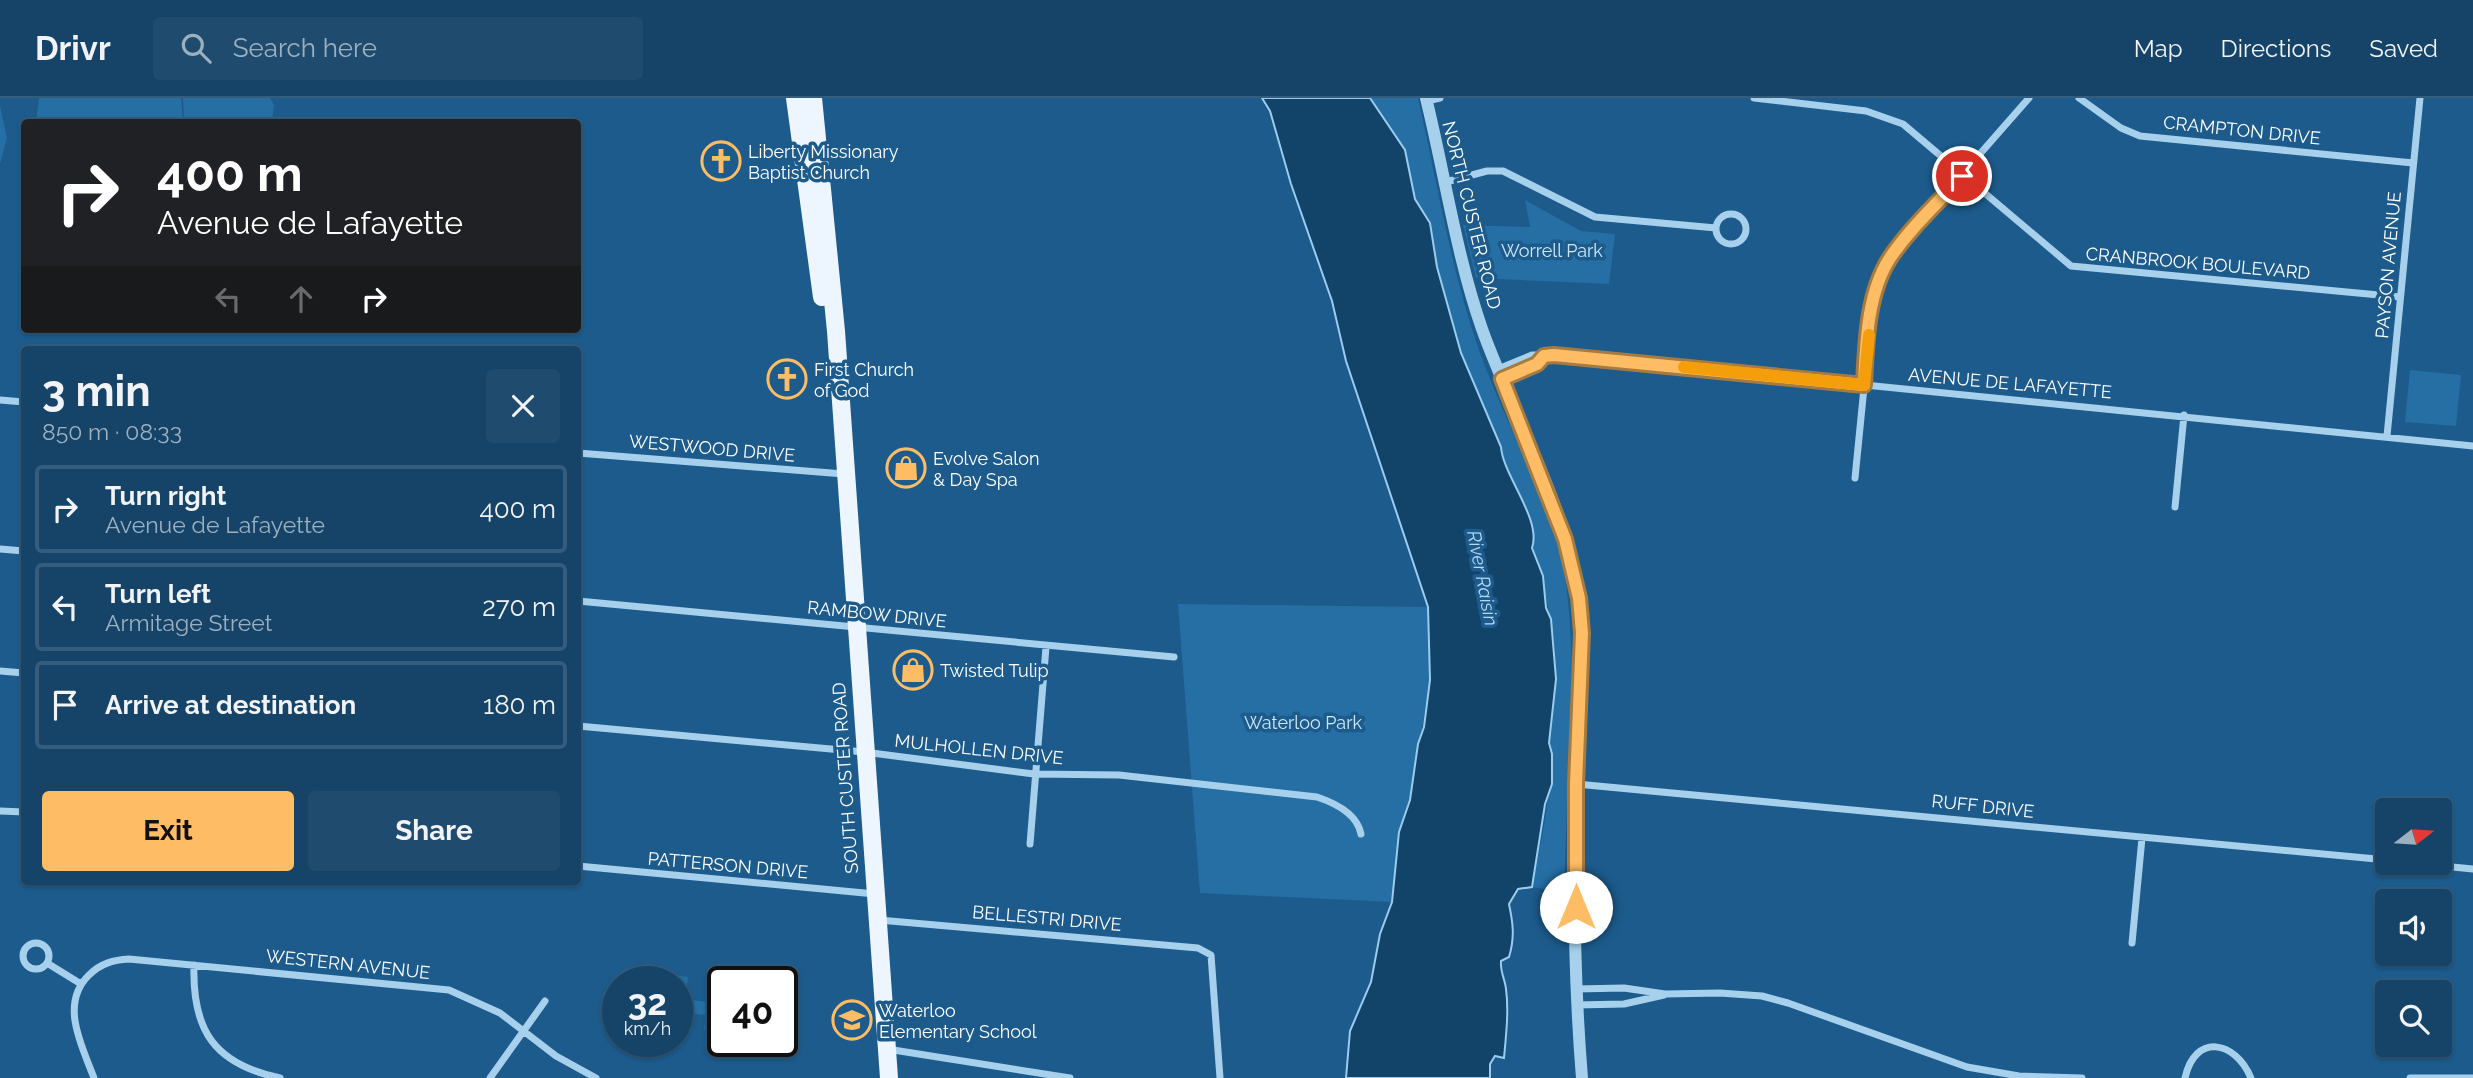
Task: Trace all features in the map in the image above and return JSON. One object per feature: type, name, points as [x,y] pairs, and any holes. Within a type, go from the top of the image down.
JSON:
[{"type":"main road","name":"SOUTH CUSTER ROAD","points":[[795,98],[844,474]]},
{"type":"main road","name":"SOUTH CUSTER ROAD","points":[[813,98],[836,331],[888,1078]]},
{"type":"street","points":[[1426,100],[1440,98]]},
{"type":"street","name":"CRANBROOK BOULEVARD","points":[[1754,98],[1880,114],[1910,129],[2071,266],[2400,297]]},
{"type":"street","points":[[1855,478],[1871,317],[1883,273],[1901,244],[2029,98]]},
{"type":"street","name":"CRAMPTON DRIVE","points":[[2079,98],[2121,128],[2140,136],[2413,163]]},
{"type":"street","name":"PAYSON AVENUE","points":[[2387,436],[2420,98]]},
{"type":"street","name":"NORTH CUSTER ROAD","points":[[1426,100],[1472,299],[1565,539],[1579,598],[1582,633],[1576,784],[1576,989],[1581,1078]]},
{"type":"street","points":[[1446,182],[1487,171],[1503,171],[1595,218],[1716,228]]},
{"type":"street","points":[[1733,214],[1742,218],[1746,232],[1741,240],[1732,244],[1722,241],[1716,228],[1720,219],[1733,214]]},
{"type":"street","name":"AVENUE DE LAFAYETTE","points":[[1500,374],[1537,364],[1544,356],[1577,356],[2473,446]]},
{"type":"street","points":[[0,400],[21,402]]},
{"type":"street","points":[[2175,507],[2184,415]]},
{"type":"street","name":"WESTWOOD DRIVE","points":[[581,453],[844,474]]},
{"type":"street","points":[[0,549],[21,551]]},
{"type":"street","name":"RAMBOW DRIVE","points":[[581,601],[1174,657]]},
{"type":"street","points":[[1030,845],[1046,647]]},
{"type":"street","points":[[0,671],[21,673]]},
{"type":"street","name":"MULHOLLEN DRIVE","points":[[581,726],[864,752],[1034,774],[1119,775],[1317,797],[1342,808],[1356,820],[1361,834]]},
{"type":"street","name":"RUFF DRIVE","points":[[1576,784],[2375,859]]},
{"type":"street","points":[[0,811],[21,813]]},
{"type":"street","points":[[2132,943],[2142,838]]},
{"type":"street","name":"PATTERSON DRIVE","points":[[581,866],[875,894]]},
{"type":"street","points":[[2452,867],[2473,869]]},
{"type":"street","name":"BELLESTRI DRIVE","points":[[878,920],[1198,948],[1211,955],[1220,1078]]},
{"type":"street","name":"WESTERN AVENUE","points":[[81,984],[99,967],[113,961],[194,965],[449,990],[500,1013],[555,1056],[596,1078]]},
{"type":"street","points":[[47,962],[81,984],[74,1017],[94,1078]]},
{"type":"street","points":[[194,965],[194,1004],[211,1039],[241,1066],[280,1078]]},
{"type":"street","points":[[1576,989],[1624,988],[1665,994],[1762,996],[1800,1006],[1968,1067],[2020,1076],[2082,1078]]},
{"type":"street","points":[[1577,1005],[1624,1004],[1665,994]]},
{"type":"street","points":[[489,1078],[545,1001]]},
{"type":"street","points":[[2185,1078],[2195,1056],[2212,1047],[2223,1047],[2238,1054],[2251,1078]]},
{"type":"street","points":[[887,1049],[1070,1078]]},
{"type":"street","points":[[2410,1078],[2473,1078]]},
{"type":"green space","points":[[39,98],[181,98],[183,119],[36,119]]},
{"type":"green space","points":[[183,98],[270,98],[274,105],[272,119],[184,119]]},
{"type":"green space","points":[[1370,98],[1418,98],[1468,317],[1488,373],[1541,498],[1559,550],[1565,577],[1572,661],[1564,892],[1532,887],[1550,779],[1549,739],[1555,666],[1553,631],[1532,547],[1532,524],[1461,353],[1437,267],[1430,223],[1415,199],[1405,150]]},
{"type":"green space","points":[[0,106],[7,138],[0,164]]},
{"type":"green space","name":"Worrell Park","points":[[1525,200],[1581,231],[1615,234],[1609,284],[1476,278],[1463,225],[1530,227]]},
{"type":"green space","points":[[2410,370],[2461,375],[2456,426],[2405,422]]},
{"type":"green space","name":"Waterloo Park","points":[[1178,604],[1428,607],[1430,680],[1410,800],[1399,832],[1392,902],[1200,893]]},
{"type":"green space","points":[[693,1000],[707,1002],[707,1029],[704,1029],[706,1015],[693,1014]]},
{"type":"water","name":"River Raisin","points":[[1262,98],[1370,98],[1405,150],[1415,199],[1430,223],[1437,267],[1461,353],[1532,524],[1532,548],[1543,576],[1546,608],[1551,619],[1556,679],[1549,743],[1552,754],[1552,784],[1545,804],[1532,887],[1518,889],[1509,904],[1512,943],[1509,957],[1501,961],[1507,1006],[1504,1058],[1495,1056],[1490,1064],[1490,1078],[1346,1078],[1350,1031],[1371,982],[1380,934],[1392,902],[1399,832],[1410,800],[1418,744],[1424,727],[1430,680],[1428,607],[1346,361],[1332,301],[1291,184],[1270,111]]},
{"type":"slow traffic","points":[[1684,367],[1864,385],[1869,335]]},
{"type":"place","name":"Liberty Missionary Baptist Church","points":[[721,161]]},
{"type":"place","name":"First Church of God","points":[[787,379]]},
{"type":"place","name":"Evolve Salon & Day Spa","points":[[906,468]]},
{"type":"place","name":"Twisted Tulip","points":[[913,670]]},
{"type":"place","name":"Waterloo Elementary School","points":[[852,1020]]},
{"type":"route","points":[[1576,907],[1576,784],[1582,633],[1579,598],[1565,539],[1502,379],[1537,364],[1544,356],[1567,355],[1864,385],[1874,299],[1889,260],[1962,176]]}]
